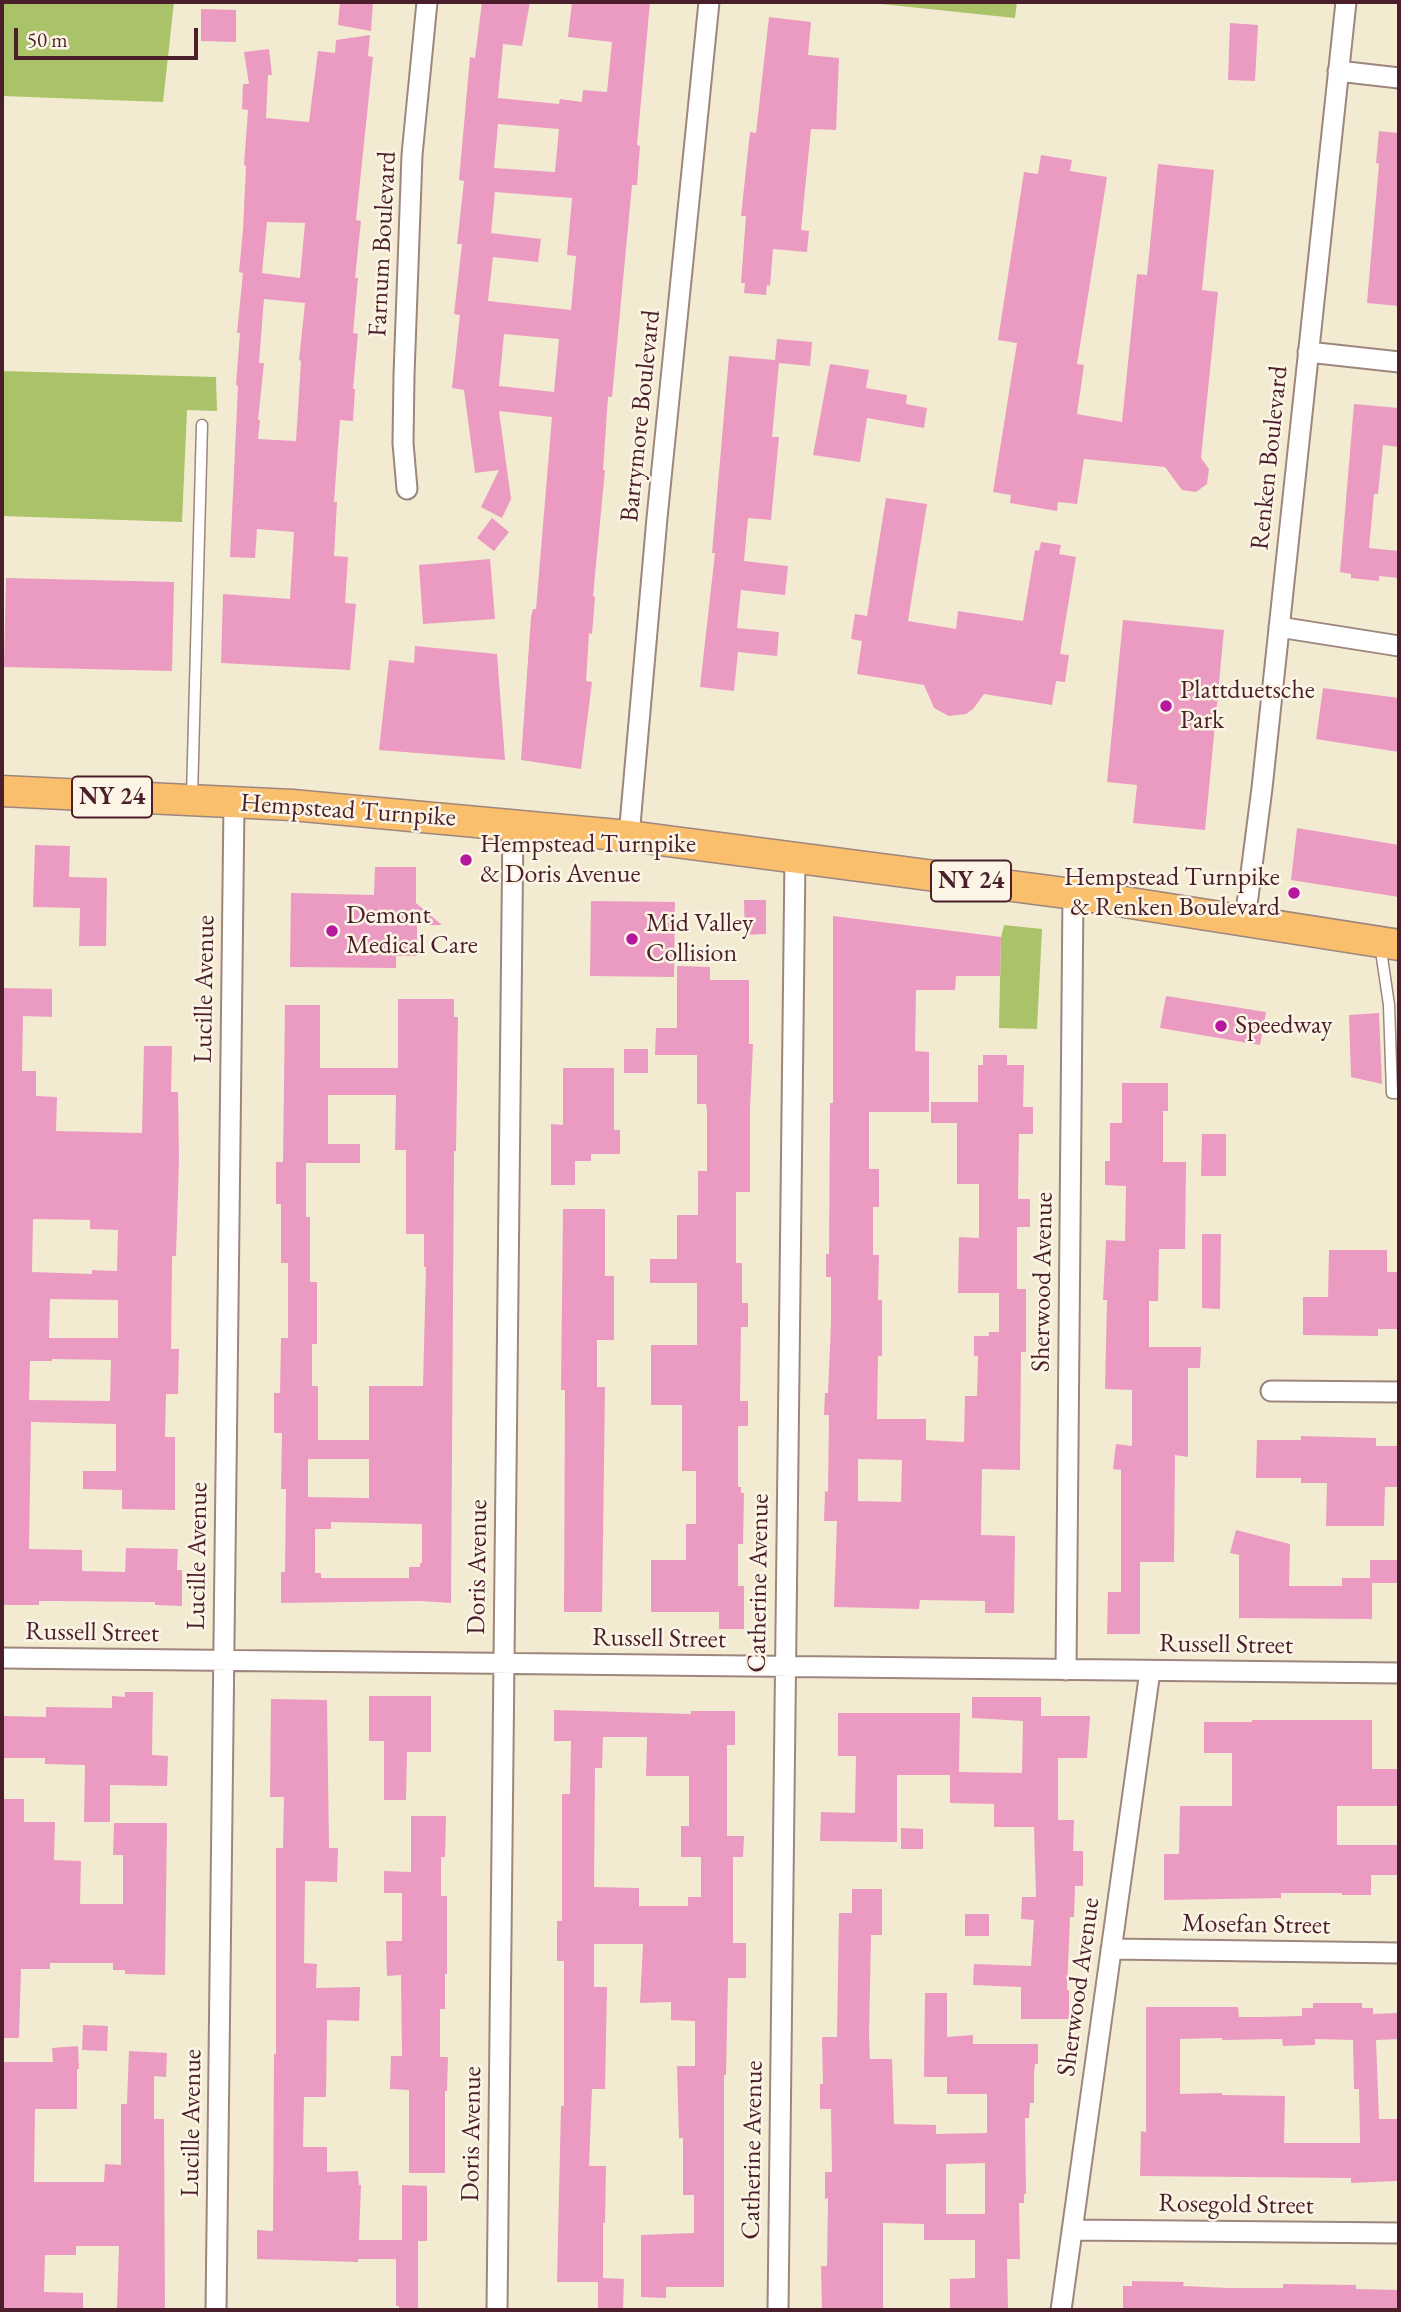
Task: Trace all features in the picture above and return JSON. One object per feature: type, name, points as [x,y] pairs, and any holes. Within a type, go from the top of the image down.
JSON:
[{"type":"main road","name":"Hempstead Turnpike","points":[[2,792],[309,806],[629,836],[1073,894],[1389,944]]},
{"type":"street","name":"Farnum Boulevard","points":[[407,489],[403,443],[404,375],[412,155],[427,2]]},
{"type":"street","name":"Barrymore Boulevard","points":[[629,836],[657,517],[709,2]]},
{"type":"street","name":"Renken Boulevard","points":[[1245,920],[1262,788],[1346,2]]},
{"type":"street","points":[[1338,71],[1399,78]]},
{"type":"street","points":[[1308,352],[1399,362]]},
{"type":"street","points":[[1279,627],[1399,646]]},
{"type":"street","name":"Lucille Avenue","points":[[216,2310],[233,803]]},
{"type":"street","name":"Doris Avenue","points":[[497,2310],[513,824]]},
{"type":"street","name":"Catherine Avenue","points":[[778,2310],[795,857]]},
{"type":"street","name":"Sherwood Avenue","points":[[1066,1670],[1073,894]]},
{"type":"street","points":[[1271,1391],[1399,1392]]},
{"type":"street","name":"Russell Street","points":[[2,1658],[1399,1673]]},
{"type":"street","name":"Sherwood Avenue","points":[[1061,2310],[1150,1671]]},
{"type":"street","name":"Mosefan Street","points":[[1111,1949],[1399,1953]]},
{"type":"street","name":"Rosegold Street","points":[[1072,2230],[1399,2233]]},
{"type":"lane","points":[[192,800],[202,425]]},
{"type":"lane","points":[[1389,944],[1395,1040],[1392,1093],[1399,1093]]},
{"type":"green space","points":[[2,2],[174,2],[163,102],[2,96]]},
{"type":"green space","points":[[862,2],[1017,2],[1015,18]]},
{"type":"green space","points":[[2,371],[216,377],[217,411],[187,410],[182,522],[2,516]]},
{"type":"green space","points":[[1004,925],[1042,929],[1037,1029],[999,1028],[1001,937]]},
{"type":"building","points":[[340,2],[373,2],[371,31],[338,25]]},
{"type":"building","points":[[482,2],[530,2],[522,46],[503,44],[498,98],[559,104],[560,99],[582,102],[583,90],[607,92],[612,42],[568,37],[572,2],[650,2],[637,145],[640,146],[637,185],[632,185],[612,397],[608,397],[605,470],[586,681],[592,682],[581,769],[521,760],[531,617],[533,609],[536,609],[552,417],[499,411],[511,499],[502,518],[481,507],[499,470],[475,473],[464,390],[452,388],[460,315],[454,314],[462,244],[457,244],[464,181],[459,180],[470,57],[475,58]],"holes":[[[498,124],[559,129],[555,172],[494,168]],[[495,192],[572,198],[567,255],[576,256],[571,310],[488,301],[493,257],[538,262],[541,239],[491,233]],[[504,334],[559,339],[554,392],[499,386]]]},
{"type":"building","points":[[201,9],[236,10],[236,42],[201,41]]},
{"type":"building","points":[[769,17],[811,22],[808,55],[839,58],[836,130],[811,129],[801,230],[809,231],[807,252],[773,249],[770,286],[767,285],[766,295],[744,293],[745,283],[741,283],[746,216],[741,216],[750,132],[756,133]]},
{"type":"building","points":[[1230,23],[1258,25],[1255,81],[1228,80]]},
{"type":"building","points":[[370,35],[368,56],[373,57],[356,220],[361,221],[355,278],[358,278],[353,333],[358,334],[353,421],[340,420],[334,502],[337,502],[334,556],[348,557],[345,603],[356,604],[350,670],[221,663],[223,594],[290,599],[294,532],[257,529],[255,558],[230,557],[240,333],[237,333],[243,273],[239,272],[248,110],[242,109],[243,84],[249,84],[244,52],[269,49],[272,75],[268,75],[266,118],[309,122],[318,51],[335,53],[336,40]],"holes":[[[267,222],[305,223],[300,278],[262,273]],[[264,299],[305,303],[299,360],[296,441],[258,439],[264,363],[259,363]]]},
{"type":"building","points":[[1379,131],[1399,133],[1399,306],[1367,303],[1379,164],[1376,163]]},
{"type":"building","points":[[1041,155],[1072,160],[1070,171],[1107,177],[1077,364],[1084,365],[1077,414],[1122,422],[1137,274],[1147,275],[1158,164],[1214,170],[1202,290],[1218,292],[1201,458],[1209,469],[1207,484],[1196,492],[1182,490],[1165,467],[1084,459],[1077,504],[1058,502],[1057,511],[1010,503],[1011,495],[993,492],[1017,343],[998,340],[1024,172],[1038,174]]},
{"type":"building","points":[[777,339],[812,342],[810,366],[779,363],[772,437],[779,437],[771,520],[748,518],[744,561],[788,566],[785,595],[741,590],[737,628],[779,632],[777,656],[738,652],[734,691],[700,687],[715,553],[712,553],[729,356],[775,360]]},
{"type":"building","points":[[830,364],[869,370],[866,388],[907,395],[906,404],[927,408],[924,428],[867,418],[860,462],[813,455]]},
{"type":"building","points":[[1354,404],[1399,408],[1399,447],[1383,445],[1378,494],[1374,494],[1369,548],[1399,551],[1399,578],[1379,576],[1379,581],[1351,578],[1351,574],[1340,572]]},
{"type":"building","points":[[886,498],[927,504],[908,621],[956,629],[958,611],[1023,621],[1035,550],[1039,551],[1041,542],[1061,545],[1059,554],[1076,557],[1060,654],[1069,655],[1065,682],[1056,681],[1052,705],[984,694],[966,714],[949,716],[934,708],[924,685],[857,674],[862,641],[851,639],[855,614],[867,616]]},
{"type":"building","points":[[492,518],[509,532],[494,551],[477,538]]},
{"type":"building","points":[[490,559],[495,619],[423,624],[419,565]]},
{"type":"building","points":[[6,578],[174,582],[172,671],[4,667]]},
{"type":"building","name":"Plattduetsche Park","points":[[1123,620],[1224,630],[1205,830],[1133,823],[1137,785],[1107,782]]},
{"type":"building","points":[[415,646],[497,654],[505,760],[379,750],[389,660],[414,663]]},
{"type":"building","points":[[1323,688],[1399,698],[1399,752],[1316,739]]},
{"type":"building","points":[[1297,828],[1399,845],[1399,897],[1291,880]]},
{"type":"building","points":[[35,845],[70,846],[69,877],[107,878],[106,946],[79,946],[80,908],[33,907]]},
{"type":"building","points":[[375,867],[416,867],[416,903],[442,925],[417,925],[417,956],[396,956],[396,968],[290,967],[291,893],[374,895]]},
{"type":"building","points":[[744,900],[766,900],[766,934],[745,935]]},
{"type":"building","name":"Mid Valley Collision","points":[[591,901],[675,902],[674,977],[590,976]]},
{"type":"building","points":[[833,916],[1001,937],[1000,976],[956,976],[955,990],[916,990],[915,1051],[929,1052],[929,1112],[869,1112],[869,1169],[879,1169],[879,1207],[873,1207],[873,1255],[879,1255],[878,1300],[882,1300],[882,1356],[878,1356],[877,1419],[926,1419],[926,1440],[964,1442],[965,1396],[977,1396],[978,1356],[974,1356],[974,1336],[989,1336],[989,1332],[999,1332],[999,1293],[958,1293],[959,1237],[979,1238],[979,1184],[957,1184],[957,1123],[931,1123],[931,1102],[978,1102],[978,1065],[983,1065],[983,1055],[1007,1055],[1007,1065],[1024,1065],[1023,1107],[1033,1107],[1033,1134],[1019,1134],[1018,1199],[1030,1199],[1030,1227],[1017,1227],[1017,1289],[1026,1289],[1026,1352],[1021,1352],[1020,1470],[982,1469],[981,1535],[1015,1536],[1014,1613],[985,1613],[985,1601],[920,1600],[919,1609],[834,1607],[837,1521],[824,1521],[825,1491],[828,1492],[829,1415],[824,1415],[825,1393],[828,1393],[831,1323],[831,1277],[826,1277],[826,1254],[829,1254],[830,1103],[833,1103]],"holes":[[[858,1459],[902,1460],[901,1502],[858,1501]]]},
{"type":"building","points":[[677,966],[710,967],[710,980],[749,980],[749,1044],[753,1044],[750,1192],[736,1192],[736,1263],[742,1263],[742,1303],[748,1303],[748,1327],[741,1327],[740,1401],[748,1401],[748,1426],[738,1426],[738,1487],[741,1487],[741,1493],[744,1493],[743,1544],[738,1544],[738,1586],[744,1586],[744,1629],[719,1629],[719,1612],[651,1612],[651,1560],[686,1560],[686,1524],[696,1524],[696,1471],[682,1471],[682,1405],[651,1405],[651,1345],[697,1345],[697,1283],[650,1283],[650,1259],[677,1259],[677,1215],[698,1215],[698,1171],[707,1171],[707,1110],[706,1104],[697,1104],[697,1055],[655,1055],[656,1028],[677,1028]]},
{"type":"building","points":[[2,988],[52,989],[52,1017],[23,1016],[22,1071],[36,1071],[36,1096],[57,1097],[56,1131],[142,1133],[144,1046],[172,1046],[171,1092],[178,1092],[179,1159],[176,1256],[172,1256],[171,1349],[179,1349],[178,1394],[166,1394],[165,1437],[175,1437],[175,1510],[122,1509],[122,1490],[83,1489],[83,1471],[116,1471],[116,1424],[31,1422],[29,1549],[82,1550],[82,1571],[125,1572],[126,1548],[178,1549],[177,1570],[182,1570],[182,1606],[155,1605],[155,1602],[55,1601],[39,1601],[39,1605],[2,1605]],"holes":[[[33,1219],[90,1220],[90,1229],[118,1230],[117,1271],[92,1270],[92,1274],[32,1272]],[[50,1299],[118,1300],[118,1338],[49,1338]],[[111,1360],[110,1401],[29,1400],[30,1361]]]},
{"type":"building","points":[[1166,996],[1266,1012],[1260,1045],[1160,1028]]},
{"type":"building","points":[[398,999],[454,999],[454,1017],[458,1017],[454,1151],[451,1603],[281,1603],[281,1572],[285,1572],[286,1489],[281,1489],[282,1433],[274,1433],[274,1393],[280,1393],[281,1338],[288,1338],[288,1263],[281,1263],[281,1204],[276,1204],[276,1162],[283,1162],[285,1005],[320,1005],[320,1068],[398,1068]],"holes":[[[328,1095],[396,1095],[395,1150],[406,1150],[406,1234],[424,1234],[426,1267],[423,1386],[369,1386],[369,1440],[318,1440],[318,1386],[312,1386],[312,1344],[317,1344],[317,1282],[310,1282],[310,1217],[306,1217],[306,1163],[360,1163],[360,1144],[328,1144]],[[308,1459],[369,1459],[369,1498],[308,1497]],[[331,1522],[422,1524],[422,1563],[420,1567],[409,1567],[409,1578],[321,1578],[321,1573],[315,1573],[315,1529],[331,1529]]]},
{"type":"building","points":[[1379,1013],[1382,1084],[1351,1077],[1349,1015]]},
{"type":"building","points":[[624,1049],[648,1049],[648,1073],[624,1073]]},
{"type":"building","points":[[563,1068],[614,1068],[614,1130],[620,1130],[620,1154],[591,1154],[591,1161],[575,1161],[575,1185],[551,1185],[551,1124],[563,1125]]},
{"type":"building","points":[[1122,1083],[1168,1083],[1168,1111],[1163,1111],[1163,1162],[1186,1162],[1185,1249],[1159,1249],[1158,1301],[1149,1301],[1149,1347],[1201,1347],[1200,1368],[1188,1368],[1188,1457],[1175,1455],[1174,1562],[1140,1562],[1140,1634],[1107,1634],[1108,1592],[1121,1592],[1121,1470],[1113,1469],[1116,1444],[1132,1446],[1132,1390],[1105,1389],[1107,1300],[1103,1300],[1106,1240],[1125,1241],[1126,1186],[1105,1185],[1105,1161],[1110,1161],[1110,1123],[1122,1123]]},
{"type":"building","points":[[1202,1134],[1226,1134],[1226,1176],[1201,1176]]},
{"type":"building","points":[[563,1209],[605,1209],[605,1276],[614,1276],[614,1340],[597,1340],[597,1387],[605,1387],[602,1612],[564,1612],[565,1390],[561,1390]]},
{"type":"building","points":[[1202,1234],[1221,1234],[1220,1309],[1202,1308]]},
{"type":"building","points":[[1329,1250],[1387,1250],[1387,1272],[1399,1272],[1399,1329],[1378,1329],[1378,1336],[1303,1335],[1303,1297],[1328,1297]]},
{"type":"building","points":[[1301,1436],[1376,1438],[1376,1446],[1399,1446],[1399,1487],[1385,1487],[1384,1526],[1326,1526],[1327,1483],[1301,1483],[1301,1478],[1256,1478],[1257,1440],[1301,1440]]},
{"type":"building","points":[[1236,1530],[1290,1544],[1289,1586],[1342,1586],[1342,1578],[1370,1578],[1370,1560],[1399,1560],[1399,1583],[1372,1583],[1372,1619],[1239,1618],[1239,1555],[1230,1553]]},
{"type":"building","points":[[125,1692],[153,1692],[152,1755],[168,1756],[167,1786],[110,1785],[110,1822],[84,1822],[85,1765],[45,1764],[45,1758],[4,1758],[4,1716],[46,1717],[46,1707],[112,1708],[112,1696],[125,1697]]},
{"type":"building","points":[[369,1696],[431,1696],[431,1752],[407,1752],[406,1800],[384,1800],[384,1741],[369,1741]]},
{"type":"building","points":[[972,1697],[1041,1697],[1041,1716],[1090,1716],[1087,1758],[1058,1758],[1058,1820],[1074,1820],[1073,1851],[1083,1851],[1083,1886],[1075,1886],[1074,1917],[1070,1917],[1067,1990],[1069,2019],[1021,2019],[1021,1987],[973,1985],[974,1964],[1031,1966],[1034,1920],[1021,1919],[1022,1897],[1036,1897],[1034,1827],[994,1827],[994,1804],[950,1803],[950,1775],[897,1775],[897,1842],[820,1841],[821,1812],[855,1813],[856,1756],[838,1756],[838,1713],[960,1713],[959,1772],[1022,1773],[1023,1721],[972,1718]]},
{"type":"building","points":[[271,1699],[327,1700],[329,1848],[338,1848],[337,1882],[305,1881],[304,1963],[317,1964],[316,1988],[360,1987],[359,2021],[327,2020],[326,2097],[304,2097],[303,2147],[327,2147],[327,2172],[358,2171],[361,2185],[359,2240],[402,2240],[402,2185],[427,2186],[427,2241],[418,2241],[418,2310],[399,2310],[399,2306],[396,2306],[396,2259],[358,2259],[358,2262],[257,2259],[257,2230],[273,2231],[276,1848],[283,1848],[284,1797],[270,1797]]},
{"type":"building","points":[[554,1710],[691,1714],[691,1711],[735,1711],[735,1745],[727,1745],[727,1836],[744,1836],[743,1857],[733,1857],[733,1943],[746,1943],[746,1978],[728,1978],[724,2075],[724,2287],[666,2287],[666,2298],[641,2297],[641,2235],[694,2233],[694,2195],[683,2195],[683,2138],[679,2138],[677,2066],[695,2066],[695,2021],[671,2020],[671,2002],[640,2003],[643,1944],[594,1944],[594,1987],[607,1987],[605,2089],[592,2089],[589,2166],[606,2166],[603,2278],[624,2279],[623,2310],[598,2310],[598,2282],[557,2282],[561,2106],[564,2106],[564,1961],[557,1961],[557,1921],[562,1921],[562,1794],[570,1794],[571,1741],[554,1741]],"holes":[[[603,1737],[647,1737],[646,1776],[689,1776],[689,1826],[681,1826],[681,1857],[701,1857],[701,1897],[688,1897],[688,1906],[639,1906],[639,1888],[594,1887],[595,1768],[602,1768]]]},
{"type":"building","points":[[1372,1720],[1372,1769],[1399,1769],[1399,1806],[1337,1806],[1337,1845],[1399,1845],[1399,1875],[1371,1875],[1371,1895],[1281,1893],[1281,1898],[1164,1900],[1164,1854],[1179,1854],[1180,1806],[1232,1806],[1232,1753],[1204,1753],[1204,1722]]},
{"type":"building","points":[[2,1799],[24,1799],[24,1822],[55,1822],[54,1860],[81,1861],[80,1904],[123,1904],[123,1855],[113,1855],[114,1823],[167,1823],[165,1975],[125,1974],[125,1970],[113,1970],[113,1963],[50,1963],[50,1969],[21,1969],[19,2038],[2,2038]]},
{"type":"building","points":[[411,1816],[446,1816],[445,1857],[441,1857],[441,1896],[447,1896],[447,1974],[445,2009],[440,2009],[440,2057],[448,2057],[445,2091],[445,2173],[409,2173],[409,2090],[390,2089],[391,2056],[402,2056],[401,1975],[387,1976],[386,1941],[402,1941],[402,1893],[384,1893],[384,1871],[411,1872]]},
{"type":"building","points":[[901,1828],[923,1829],[923,1849],[901,1849]]},
{"type":"building","points":[[852,1889],[882,1889],[882,1935],[871,1935],[870,2059],[892,2059],[894,2124],[936,2125],[936,2134],[987,2133],[987,2094],[947,2094],[947,2077],[924,2077],[925,1993],[947,1993],[947,2037],[973,2035],[973,2044],[1038,2044],[1034,2103],[1030,2103],[1029,2118],[1025,2118],[1026,2194],[1024,2203],[1019,2203],[1020,2259],[1007,2259],[1008,2310],[950,2310],[950,2279],[975,2278],[975,2240],[924,2240],[924,2224],[883,2223],[883,2310],[822,2310],[821,2266],[827,2266],[828,2198],[825,2199],[825,2172],[832,2172],[831,2109],[820,2109],[820,2084],[823,2084],[822,2037],[837,2037],[839,1913],[852,1913]],"holes":[[[985,2163],[985,2214],[946,2214],[946,2164]]]},
{"type":"building","points":[[965,1914],[989,1914],[989,1936],[965,1936]]},
{"type":"building","points":[[1313,2003],[1362,2003],[1362,2008],[1373,2008],[1373,2014],[1399,2013],[1399,2039],[1376,2040],[1379,2119],[1397,2119],[1398,2181],[1351,2183],[1351,2178],[1140,2176],[1141,2131],[1146,2132],[1146,2007],[1238,2007],[1239,2017],[1302,2016],[1302,2008],[1313,2008]],"holes":[[[1180,2039],[1282,2039],[1283,2046],[1315,2045],[1315,2039],[1353,2040],[1354,2089],[1359,2089],[1360,2143],[1284,2143],[1285,2096],[1180,2094]]]},
{"type":"building","points":[[83,2025],[108,2026],[107,2051],[82,2050]]},
{"type":"building","points":[[78,2046],[77,2109],[35,2109],[34,2182],[104,2182],[105,2164],[121,2165],[121,2104],[127,2104],[129,2051],[167,2053],[166,2077],[154,2076],[154,2119],[164,2119],[165,2308],[117,2308],[119,2246],[76,2246],[76,2255],[45,2255],[44,2292],[83,2293],[83,2310],[2,2310],[2,2062],[53,2062],[52,2048]]},
{"type":"building","points":[[1132,2281],[1184,2282],[1183,2286],[1228,2288],[1283,2288],[1283,2284],[1356,2285],[1356,2289],[1399,2290],[1399,2310],[1123,2310],[1123,2286],[1132,2286]]},
{"type":"place","name":"Plattduetsche Park","points":[[1166,706]]},
{"type":"place","name":"Hempstead Turnpike & Doris Avenue","points":[[466,860]]},
{"type":"place","name":"Hempstead Turnpike & Renken Boulevard","points":[[1294,893]]},
{"type":"place","name":"Demont Medical Care","points":[[332,931]]},
{"type":"place","name":"Mid Valley Collision","points":[[632,939]]},
{"type":"place","name":"Speedway","points":[[1221,1026]]}]
